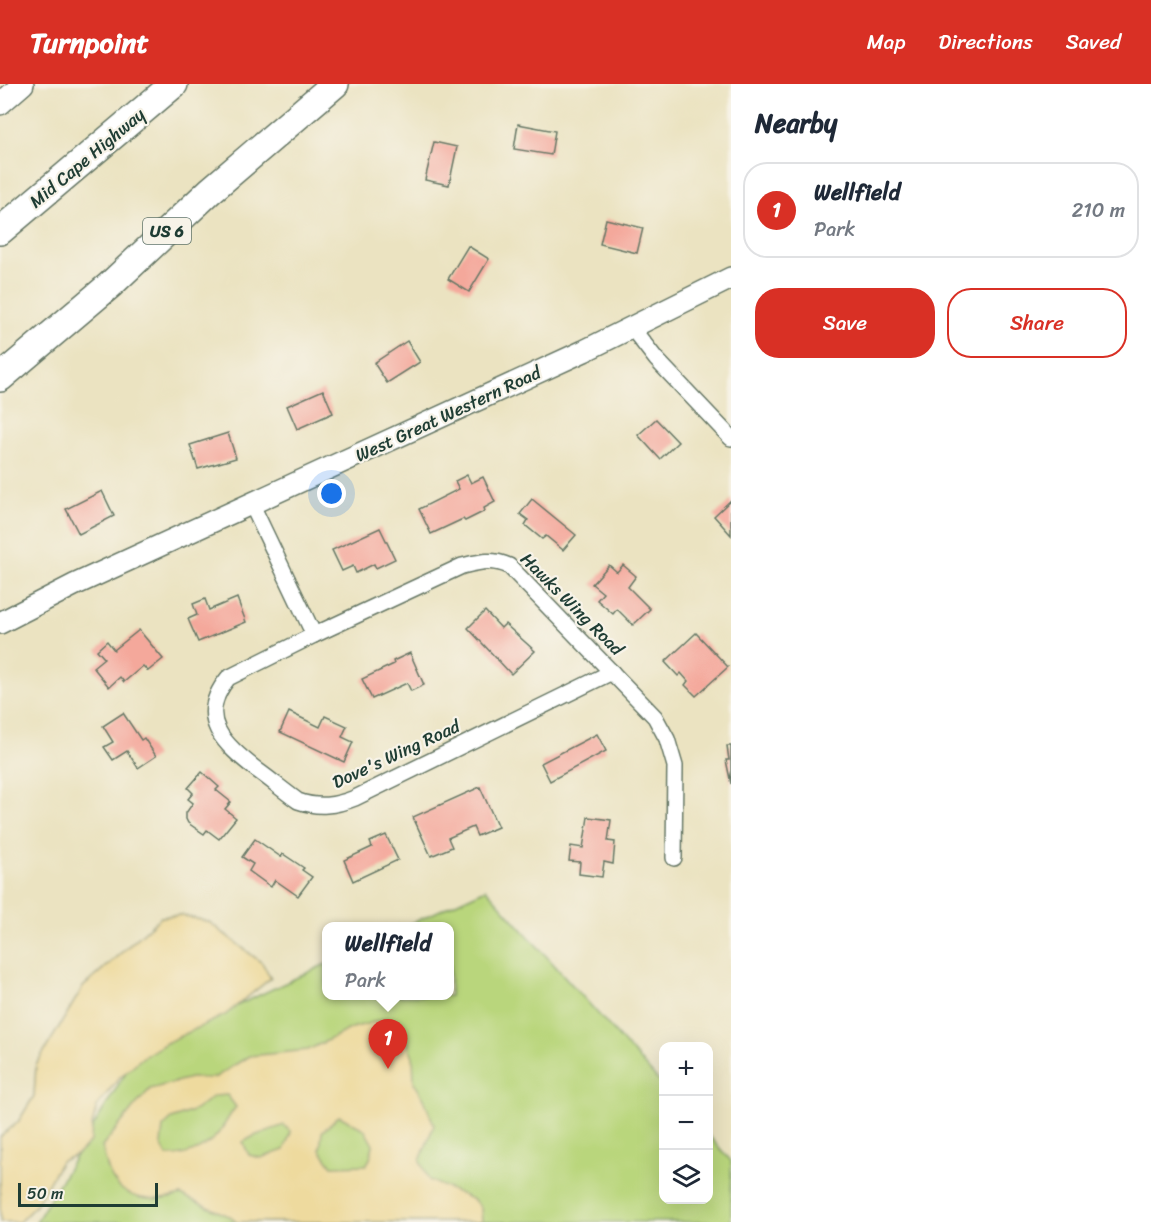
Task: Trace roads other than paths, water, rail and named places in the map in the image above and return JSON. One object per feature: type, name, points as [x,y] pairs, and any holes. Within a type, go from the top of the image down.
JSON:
[{"type":"highway","name":"Mid Cape Highway","points":[[0,231],[174,84]]},
{"type":"highway","name":"US 6","points":[[3,379],[110,285],[210,191],[335,84]]},
{"type":"street","points":[[0,104],[23,84]]},
{"type":"street","name":"West Great Western Road","points":[[0,623],[74,585],[252,505],[632,328],[731,278]]},
{"type":"street","points":[[632,328],[656,359],[731,438]]},
{"type":"street","points":[[252,505],[314,635]]},
{"type":"street","name":"Hawks Wing Road","points":[[314,635],[462,566],[488,560],[499,561],[518,573],[655,717],[667,739],[675,766],[674,858]]},
{"type":"street","name":"Dove's Wing Road","points":[[314,635],[228,678],[220,688],[213,715],[220,736],[237,754],[298,801],[310,806],[341,804],[355,798],[612,672]]},
{"type":"place","name":"Wellfield","points":[[388,1069]]}]
